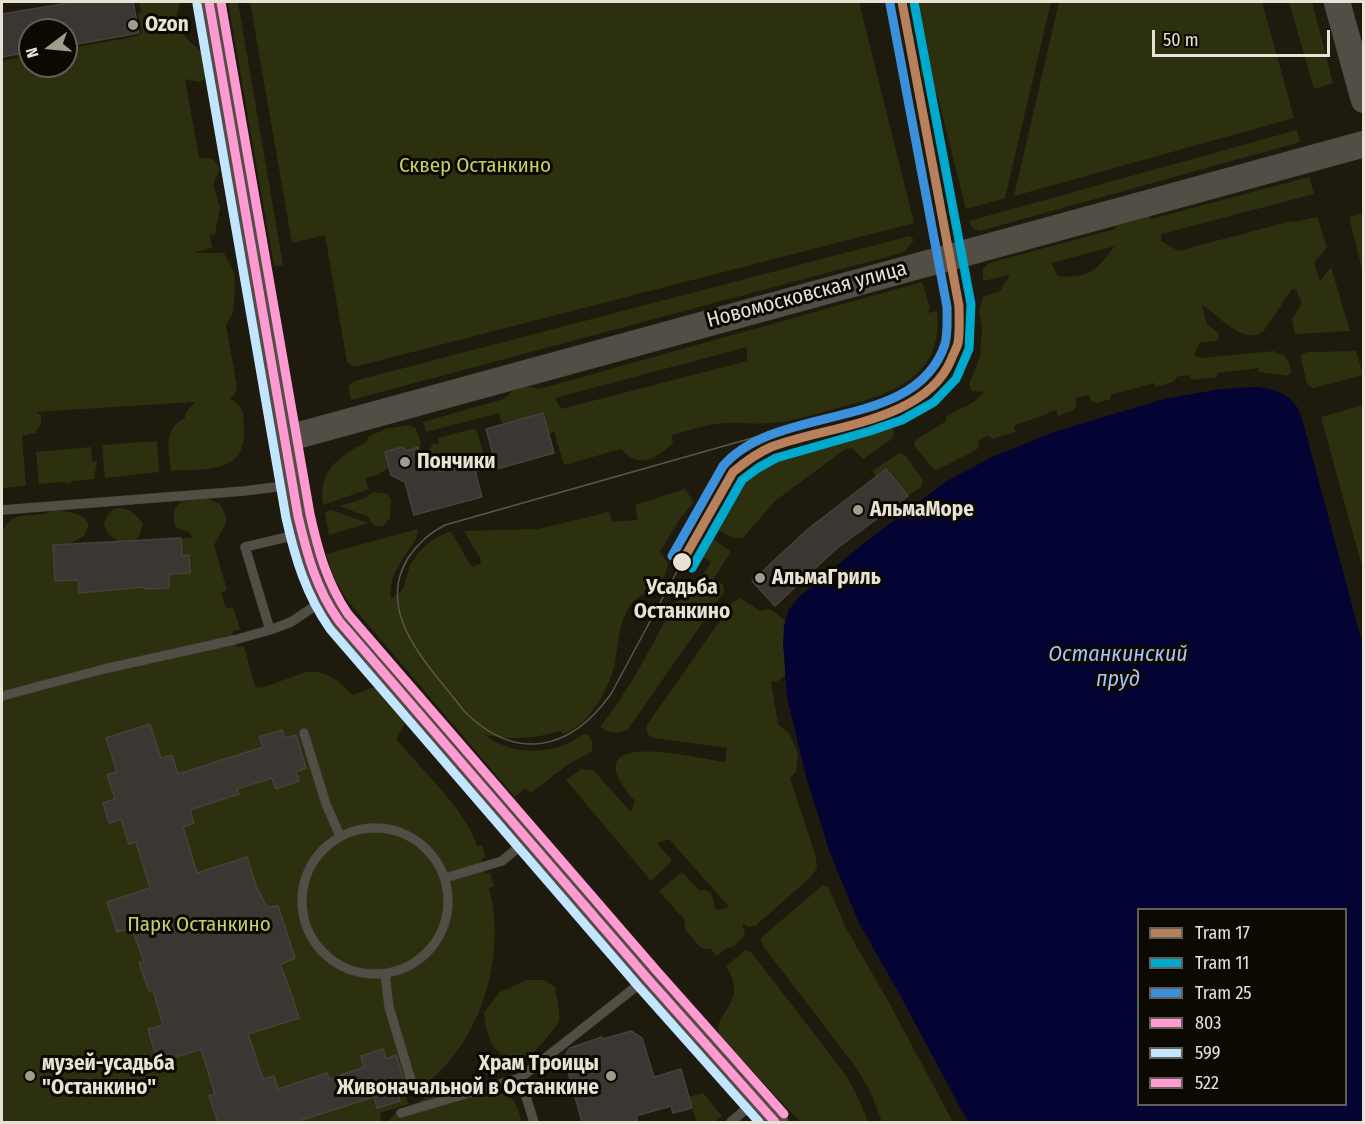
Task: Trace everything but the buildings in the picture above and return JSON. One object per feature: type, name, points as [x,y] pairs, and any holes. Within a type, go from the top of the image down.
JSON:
[{"type":"street","points":[[209,2],[302,533],[310,568],[324,600],[339,621],[527,840],[775,1122]]},
{"type":"street","points":[[1337,2],[1364,100]]},
{"type":"street","name":"Новомосковская улица","points":[[285,439],[1364,144]]},
{"type":"lane","points":[[2,510],[244,491],[294,484]]},
{"type":"lane","points":[[270,630],[245,547],[302,533]]},
{"type":"lane","points":[[2,696],[104,669],[270,630],[291,622],[324,600]]},
{"type":"lane","points":[[304,733],[326,804],[340,837]]},
{"type":"lane","points":[[385,828],[417,840],[434,856],[445,878],[449,899],[448,911],[442,933],[436,943],[429,952],[410,966],[384,974],[354,972],[334,962],[317,946],[306,926],[302,891],[309,870],[322,850],[340,837],[351,832],[385,828]]},
{"type":"lane","points":[[445,878],[502,861],[527,840]]},
{"type":"lane","points":[[384,974],[389,1007],[414,1086]]},
{"type":"lane","points":[[401,1113],[520,1078],[647,978]]},
{"type":"lane","points":[[520,1078],[534,1122]]},
{"type":"lane","points":[[731,1122],[756,1101]]},
{"type":"green space","points":[[139,2],[179,2],[177,19],[179,27],[190,42],[210,58],[211,76],[199,82],[185,79],[199,158],[212,159],[217,163],[219,171],[213,184],[220,208],[215,234],[210,236],[212,248],[195,252],[224,253],[234,272],[233,313],[226,325],[237,387],[235,394],[230,398],[243,412],[243,444],[238,455],[231,462],[221,466],[210,469],[171,471],[168,448],[170,434],[178,422],[185,418],[185,414],[195,402],[36,412],[41,415],[41,424],[35,433],[22,436],[26,486],[2,488],[2,61],[18,58],[18,78],[78,78],[78,47],[138,36],[142,33],[138,13],[141,12]]},
{"type":"green space","points":[[228,2],[238,2],[283,265],[274,266]]},
{"type":"green space","name":"Сквер Останкино","points":[[250,2],[859,2],[914,223],[354,367],[347,362],[325,235],[292,243]]},
{"type":"green space","points":[[916,2],[1051,2],[1005,198],[966,209],[937,94],[921,74],[920,50],[925,40]]},
{"type":"green space","points":[[1059,2],[1262,2],[1294,118],[1014,196]]},
{"type":"green space","points":[[1289,2],[1312,2],[1333,83],[1314,89]]},
{"type":"green space","points":[[1297,130],[1300,142],[980,231],[973,229],[969,221]]},
{"type":"green space","points":[[1309,177],[1314,194],[1161,234],[1161,241],[1178,251],[1291,221],[1317,217],[1327,247],[1314,263],[1320,281],[1331,267],[1350,331],[1295,334],[1292,319],[1302,304],[1296,290],[1292,289],[1263,332],[1255,335],[1239,332],[1202,305],[1207,324],[1218,333],[1219,338],[1215,341],[1199,343],[1194,355],[1201,358],[1275,351],[1288,361],[1291,372],[1288,376],[1259,372],[1258,368],[1217,373],[1217,377],[1192,380],[1188,375],[1176,377],[1175,381],[1156,387],[1154,383],[1110,395],[1111,399],[1097,403],[1091,401],[1089,395],[1075,398],[1077,406],[1073,410],[1058,416],[1056,410],[1014,426],[1016,432],[992,439],[988,435],[978,441],[979,447],[976,450],[935,471],[916,448],[914,444],[916,440],[946,421],[946,417],[976,400],[984,392],[972,391],[969,385],[980,356],[982,328],[979,312],[983,297],[1000,291],[1010,275],[983,281],[983,269],[989,263],[1115,229],[1130,219],[1147,215],[1151,219]],"holes":[[[1115,246],[1097,267],[1078,276],[1058,276],[1051,263]]]},
{"type":"green space","points":[[1364,213],[1363,273],[1349,217]]},
{"type":"green space","points":[[910,236],[914,240],[905,251],[894,255],[351,400],[348,387],[354,381]]},
{"type":"green space","points":[[922,282],[930,308],[928,313],[937,311],[937,334],[932,353],[910,380],[894,389],[857,403],[797,419],[764,423],[716,424],[672,435],[673,443],[647,460],[634,459],[621,449],[564,465],[554,431],[547,436],[506,428],[499,413],[426,432],[423,422],[504,399],[516,388],[526,386],[539,389]],"holes":[[[747,347],[747,361],[561,409],[555,398]]]},
{"type":"green space","points":[[1356,351],[1363,375],[1313,388],[1307,384],[1302,354]]},
{"type":"green space","points":[[1364,405],[1363,570],[1321,417]]},
{"type":"green space","points":[[410,425],[415,427],[421,442],[419,450],[375,476],[365,478],[369,489],[323,505],[322,493],[327,473],[339,459],[367,442],[368,437],[385,429]]},
{"type":"green space","points":[[892,425],[894,434],[892,439],[863,459],[852,448],[845,449],[775,501],[743,538],[733,538],[712,526],[736,484],[755,468],[792,451]]},
{"type":"green space","points":[[472,429],[477,431],[487,466],[477,473],[468,485],[415,469],[433,444],[439,444],[438,438]]},
{"type":"green space","points":[[157,441],[159,472],[105,478],[102,445]]},
{"type":"green space","points":[[91,447],[92,460],[97,462],[94,479],[73,481],[67,484],[64,482],[39,484],[36,452]]},
{"type":"green space","points":[[900,453],[905,455],[923,480],[921,487],[908,496],[886,469],[876,476],[872,471]]},
{"type":"green space","points":[[685,489],[694,502],[679,520],[660,552],[668,563],[665,575],[655,588],[638,597],[628,609],[621,628],[610,678],[591,713],[577,726],[563,734],[561,731],[533,737],[512,738],[484,734],[503,745],[534,751],[556,748],[584,734],[591,739],[591,752],[567,765],[531,793],[525,788],[515,797],[347,600],[334,578],[326,554],[418,529],[414,542],[393,577],[391,599],[403,589],[410,565],[419,552],[432,540],[448,532],[451,532],[472,567],[480,564],[481,560],[464,531],[538,529],[609,512],[612,522],[638,521],[635,505]]},
{"type":"green space","points":[[373,492],[387,494],[391,499],[390,518],[383,526],[374,526],[368,517],[340,506],[365,498]]},
{"type":"green space","name":"Парк Останкино","points":[[202,496],[220,504],[226,516],[226,523],[214,545],[227,590],[221,592],[226,609],[233,607],[240,629],[232,632],[237,647],[244,646],[255,686],[261,688],[306,672],[314,672],[327,675],[353,695],[370,688],[381,688],[409,716],[396,739],[453,804],[477,846],[482,845],[486,857],[481,859],[485,874],[490,873],[494,886],[489,888],[494,917],[494,947],[490,977],[481,1006],[468,1034],[451,1059],[430,1080],[406,1097],[409,1104],[380,1113],[382,1122],[2,1122],[2,533],[14,518],[46,514],[57,508],[80,515],[89,525],[84,536],[69,544],[120,542],[109,535],[104,525],[111,511],[122,508],[133,513],[143,524],[139,537],[133,541],[192,538],[189,532],[176,528],[174,513],[178,504]]},
{"type":"green space","points":[[331,510],[368,523],[329,535],[325,512]]},
{"type":"green space","points":[[712,538],[731,552],[714,578],[723,585],[724,592],[628,729],[610,732],[603,729],[600,727],[635,675],[686,582],[695,588],[711,562],[701,556]]},
{"type":"green space","points":[[740,598],[760,611],[770,609],[790,624],[785,675],[778,681],[771,682],[778,724],[789,733],[798,753],[796,772],[790,778],[816,857],[817,868],[811,877],[755,926],[749,927],[742,923],[745,935],[734,947],[727,948],[717,956],[711,949],[701,948],[686,931],[684,919],[659,891],[683,873],[700,891],[704,889],[711,893],[716,910],[729,907],[669,839],[657,843],[671,862],[651,881],[566,780],[581,769],[593,770],[631,812],[635,801],[618,778],[616,763],[625,754],[664,752],[725,762],[727,748],[654,738],[648,735],[647,725],[733,602]]},
{"type":"green space","points":[[823,885],[828,887],[847,930],[953,1122],[882,1122],[870,1091],[855,1066],[763,946],[761,939],[763,936]]},
{"type":"green space","points":[[746,950],[752,953],[845,1074],[868,1122],[800,1122],[720,1036],[718,1028],[720,1020],[729,1007],[734,990],[733,979],[726,966]]},
{"type":"green space","points":[[527,980],[544,980],[555,987],[559,1021],[532,1057],[524,1063],[506,1058],[499,1053],[487,1031],[484,1012],[500,992]]},
{"type":"green space","points":[[454,1083],[464,1085],[478,1097],[496,1093],[508,1096],[516,1105],[522,1122],[388,1122],[395,1113],[413,1107],[437,1088]]},
{"type":"green space","points":[[703,1093],[722,1116],[714,1122],[697,1122],[688,1097]]},
{"type":"water","name":"Останкинский пруд","points":[[1256,387],[1271,389],[1288,397],[1301,415],[1363,646],[1363,1122],[968,1122],[859,923],[830,853],[807,780],[787,697],[783,643],[788,611],[798,598],[863,544],[947,481],[990,458],[1054,432],[1164,399],[1221,389]]},
{"type":"tram line","name":"17","points":[[682,562],[733,472],[771,447],[872,419],[920,397],[938,381],[957,347],[959,306],[902,2]]},
{"type":"tram line","name":"11","points":[[692,568],[742,480],[776,458],[902,420],[934,402],[956,379],[969,349],[971,304],[914,2]]},
{"type":"tram line","name":"25","points":[[672,556],[723,466],[747,446],[777,432],[877,405],[906,392],[929,372],[945,344],[947,307],[890,4]]},
{"type":"tram line","points":[[682,562],[611,694],[578,728],[560,738],[542,743],[523,744],[503,738],[484,728],[464,711],[411,640],[402,620],[397,600],[399,579],[408,558],[424,539],[445,525],[883,401],[900,393],[923,377],[939,355],[944,340],[947,308],[943,275],[919,155]]},
{"type":"transit line","name":"803","points":[[209,2],[298,516],[309,557],[324,596],[339,621],[647,978],[775,1122]]},
{"type":"transit line","name":"522","points":[[221,2],[310,514],[320,553],[334,590],[348,614],[656,970],[784,1114]]},
{"type":"transit line","name":"599","points":[[197,4],[286,518],[293,547],[314,603],[330,629],[638,986],[759,1122]]},
{"type":"place","name":"Ozon","points":[[133,25]]},
{"type":"place","name":"Пончики","points":[[405,462]]},
{"type":"place","name":"АльмаМоре","points":[[858,510]]},
{"type":"place","name":"Усадьба Останкино","points":[[682,562]]},
{"type":"place","name":"АльмаГриль","points":[[760,578]]},
{"type":"place","name":"музей-усадьба \"Останкино\"","points":[[30,1076]]},
{"type":"place","name":"Храм Троицы Живоначальной в Останкине","points":[[611,1076]]}]
